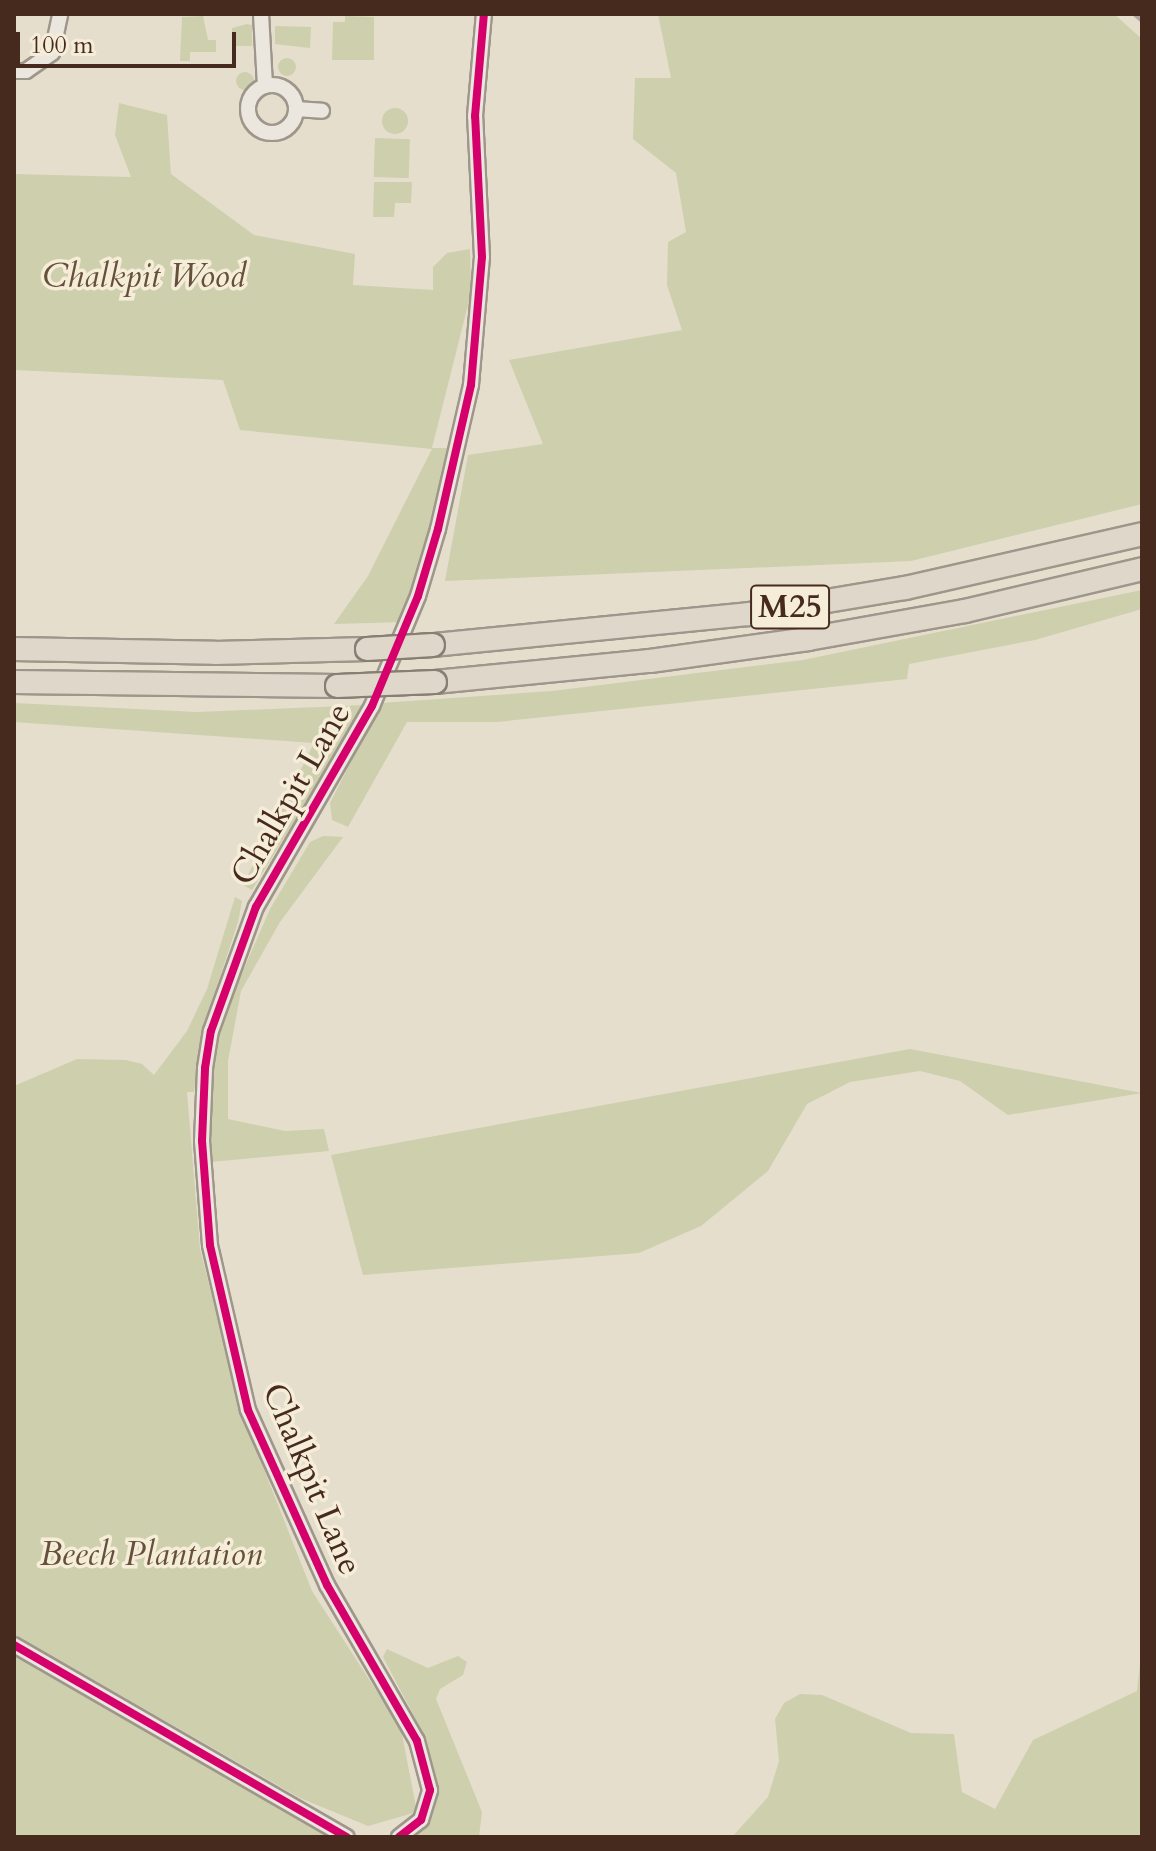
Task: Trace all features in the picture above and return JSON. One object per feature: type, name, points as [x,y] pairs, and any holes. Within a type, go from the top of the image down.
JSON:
[{"type":"highway","name":"M25","points":[[14,649],[183,653],[367,649],[749,614],[905,588],[1142,534]]},
{"type":"highway","name":"M25","points":[[14,682],[337,686],[435,682],[808,639],[965,611],[1142,569]]},
{"type":"street","points":[[14,71],[26,71],[52,53],[60,14]]},
{"type":"street","points":[[261,14],[265,86],[248,103],[255,126],[269,132],[283,130],[296,109]]},
{"type":"street","name":"Chalkpit Lane","points":[[399,1837],[421,1820],[430,1790],[417,1741],[327,1585],[248,1410],[210,1245],[202,1154],[204,1082],[211,1031],[256,907],[372,706],[418,596],[438,529],[471,385],[482,257],[475,111],[484,14]]},
{"type":"street","points":[[265,86],[283,87],[296,109]]},
{"type":"street","points":[[296,109],[322,111]]},
{"type":"street","points":[[14,1645],[346,1837]]},
{"type":"green space","points":[[658,14],[1114,14],[1142,39],[1142,504],[911,561],[445,581],[468,455],[543,444],[509,360],[682,330],[667,285],[668,242],[686,232],[676,173],[633,139],[635,78],[671,78]]},
{"type":"green space","points":[[203,16],[208,40],[216,40],[216,52],[190,52],[190,61],[180,61],[182,17]]},
{"type":"green space","points":[[345,16],[374,17],[374,60],[332,60],[333,22],[345,22]]},
{"type":"green space","points":[[252,25],[252,46],[232,46],[232,28]]},
{"type":"green space","points":[[275,26],[311,27],[310,48],[275,44]]},
{"type":"green space","points":[[287,58],[296,67],[287,76],[278,67]]},
{"type":"green space","points":[[241,72],[249,72],[254,81],[252,88],[241,90],[236,85],[236,77]]},
{"type":"green space","name":"Chalkpit Wood","points":[[119,103],[167,115],[171,174],[254,235],[355,254],[353,285],[433,290],[433,267],[447,253],[470,249],[471,293],[432,448],[452,448],[404,622],[334,624],[368,576],[432,449],[240,430],[223,380],[14,370],[14,174],[131,177],[115,135]]},
{"type":"green space","points":[[395,108],[405,111],[408,121],[405,131],[395,134],[385,131],[382,121],[385,111]]},
{"type":"green space","points":[[375,138],[410,139],[409,178],[374,177]]},
{"type":"green space","points":[[374,182],[412,182],[411,203],[395,203],[394,217],[373,217]]},
{"type":"green space","points":[[1142,590],[1142,609],[1035,640],[909,664],[907,679],[497,722],[407,722],[348,827],[332,820],[330,803],[381,703],[552,691],[803,660]]},
{"type":"green space","points":[[14,703],[197,712],[366,705],[252,890],[243,885],[314,743],[14,722]]},
{"type":"green space","points":[[323,836],[343,837],[280,922],[241,991],[228,1061],[228,1119],[285,1131],[324,1129],[329,1151],[211,1162],[210,1090],[215,1045],[229,1003],[270,909],[310,842]]},
{"type":"green space","name":"Beech Plantation","points":[[235,897],[242,901],[238,922],[206,1020],[194,1092],[187,1092],[200,1249],[241,1411],[312,1591],[401,1729],[417,1812],[368,1826],[300,1798],[14,1634],[14,1086],[77,1059],[126,1060],[142,1064],[154,1075],[187,1031],[207,989]]},
{"type":"green space","points":[[910,1049],[1142,1093],[1008,1115],[960,1081],[920,1071],[850,1082],[807,1104],[768,1171],[701,1226],[639,1253],[363,1275],[331,1155]]},
{"type":"green space","points":[[1142,1645],[1142,1837],[732,1837],[768,1797],[779,1761],[775,1719],[784,1703],[800,1694],[822,1695],[911,1733],[954,1734],[962,1792],[995,1809],[1033,1740],[1137,1691]]},
{"type":"green space","points":[[387,1649],[428,1668],[458,1656],[467,1662],[463,1675],[440,1689],[436,1699],[482,1812],[479,1837],[412,1837],[427,1825],[439,1791],[426,1739],[383,1657]]},
{"type":"green space","points":[[14,1656],[330,1837],[14,1837]]},
{"type":"railway","points":[[1134,14],[1142,21]]},
{"type":"cycle path","points":[[399,1837],[421,1820],[430,1790],[417,1741],[327,1585],[248,1410],[210,1245],[202,1141],[205,1068],[211,1031],[256,907],[372,706],[418,596],[438,529],[471,385],[482,257],[475,116],[484,14]]},
{"type":"cycle path","points":[[14,1645],[346,1837]]}]
